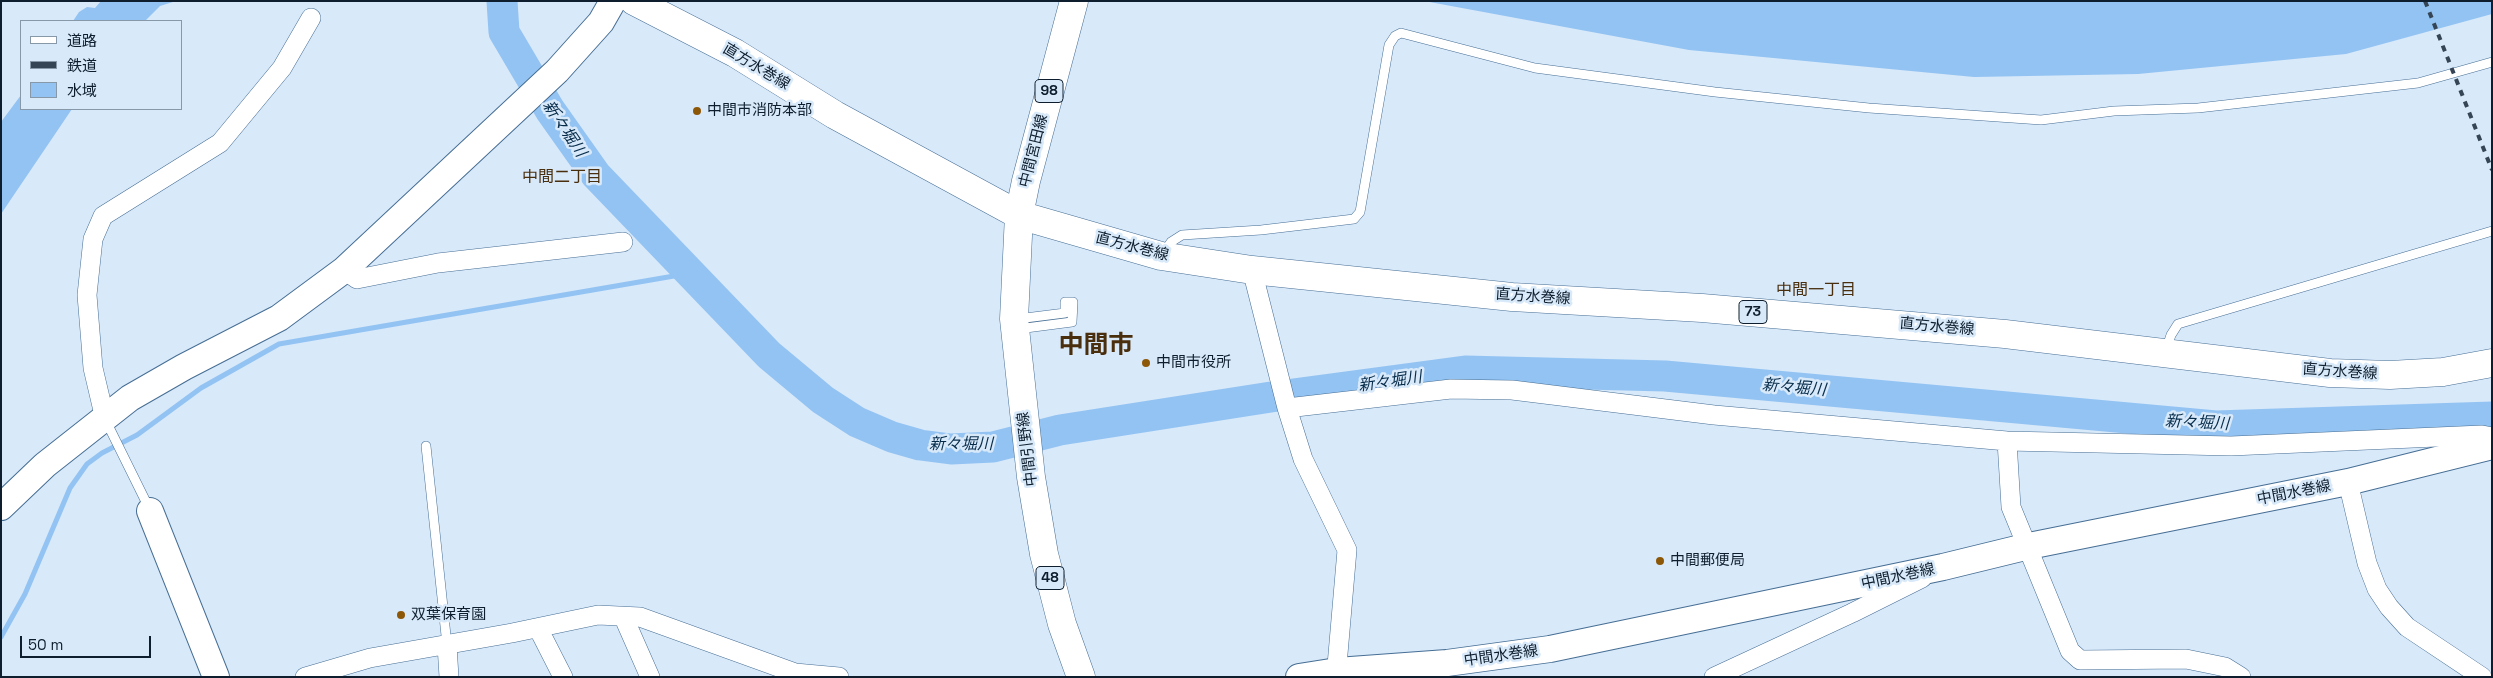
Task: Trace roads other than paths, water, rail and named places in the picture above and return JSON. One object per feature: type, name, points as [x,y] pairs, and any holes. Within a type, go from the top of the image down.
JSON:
[{"type":"main road","points":[[1,506],[45,465],[130,398],[184,367],[279,318],[344,270],[557,71],[602,22],[613,1]]},
{"type":"main road","name":"直方水巻線","points":[[634,1],[735,52],[835,115],[1019,215],[1161,256],[1252,270],[1512,297],[1702,308],[1966,330],[2330,373],[2390,375],[2443,372],[2492,363]]},
{"type":"main road","name":"中間宮田線","points":[[1019,215],[1026,181],[1074,1]]},
{"type":"main road","name":"中間引野線","points":[[1019,215],[1015,324],[1031,477],[1044,554],[1062,624],[1082,677]]},
{"type":"main road","name":"中間水巻線","points":[[1300,677],[1450,670],[1943,567],[2029,546],[2348,482],[2492,446]]},
{"type":"main road","points":[[150,511],[216,677]]},
{"type":"street","points":[[105,419],[93,368],[87,295],[93,239],[103,216],[220,143],[282,68],[311,18]]},
{"type":"street","points":[[344,270],[357,279],[438,262],[623,242]]},
{"type":"street","points":[[1252,270],[1287,408],[1304,460],[1347,550],[1336,674]]},
{"type":"street","points":[[1287,408],[1451,389],[1512,390],[1714,415],[2007,441],[2231,446],[2482,435],[2492,437]]},
{"type":"street","points":[[2007,441],[2011,508],[2029,546],[2070,651],[2080,660],[2186,659],[2225,667],[2241,677]]},
{"type":"street","points":[[2348,482],[2366,563],[2377,589],[2389,607],[2407,627],[2482,677]]},
{"type":"street","points":[[1714,677],[1852,614],[1943,567]]},
{"type":"street","points":[[305,677],[370,658],[446,646],[598,614],[624,618],[640,617],[794,675],[839,677]]},
{"type":"street","points":[[624,618],[650,677]]},
{"type":"street","points":[[538,628],[563,677]]},
{"type":"street","points":[[446,646],[449,677]]},
{"type":"lane","points":[[1161,256],[1171,242],[1182,235],[1261,230],[1354,218],[1360,212],[1389,45],[1395,36],[1402,33],[1545,69],[1715,92],[1869,108],[2041,120],[2114,111],[2198,108],[2418,83],[2492,62]]},
{"type":"lane","points":[[2165,355],[2171,335],[2178,324],[2492,231]]},
{"type":"lane","points":[[1065,302],[1073,302],[1072,322],[1015,324],[1065,314],[1065,302]]},
{"type":"lane","points":[[105,419],[150,511]]},
{"type":"lane","points":[[426,446],[446,646]]},
{"type":"water","points":[[101,1],[176,1],[160,6],[146,20],[74,20],[79,12],[87,7],[95,8]]},
{"type":"water","points":[[1424,1],[2492,1],[2492,14],[2346,54],[2138,74],[1974,77],[1689,50]]},
{"type":"water","points":[[20,96],[20,110],[71,110],[1,214],[1,122]]},
{"type":"waterway","name":"新々堀川","points":[[502,1],[504,32],[550,110],[596,175],[769,355],[823,400],[857,422],[892,437],[920,445],[951,449],[993,447],[1060,430],[1271,397],[1465,371],[1665,376],[2216,426],[2492,417]]},
{"type":"waterway","points":[[1,637],[25,594],[70,488],[87,464],[102,453],[137,435],[201,388],[279,344],[674,276],[686,270]]},
{"type":"railway","points":[[2425,1],[2492,170]]},
{"type":"place","name":"中間市消防本部","points":[[697,111]]},
{"type":"place","name":"中間市役所","points":[[1146,363]]},
{"type":"place","name":"中間郵便局","points":[[1660,561]]},
{"type":"place","name":"双葉保育園","points":[[401,615]]},
{"type":"district","name":"中間二丁目","points":[[562,178]]},
{"type":"district","name":"中間一丁目","points":[[1816,291]]},
{"type":"district","name":"中間市","points":[[1096,346]]}]
